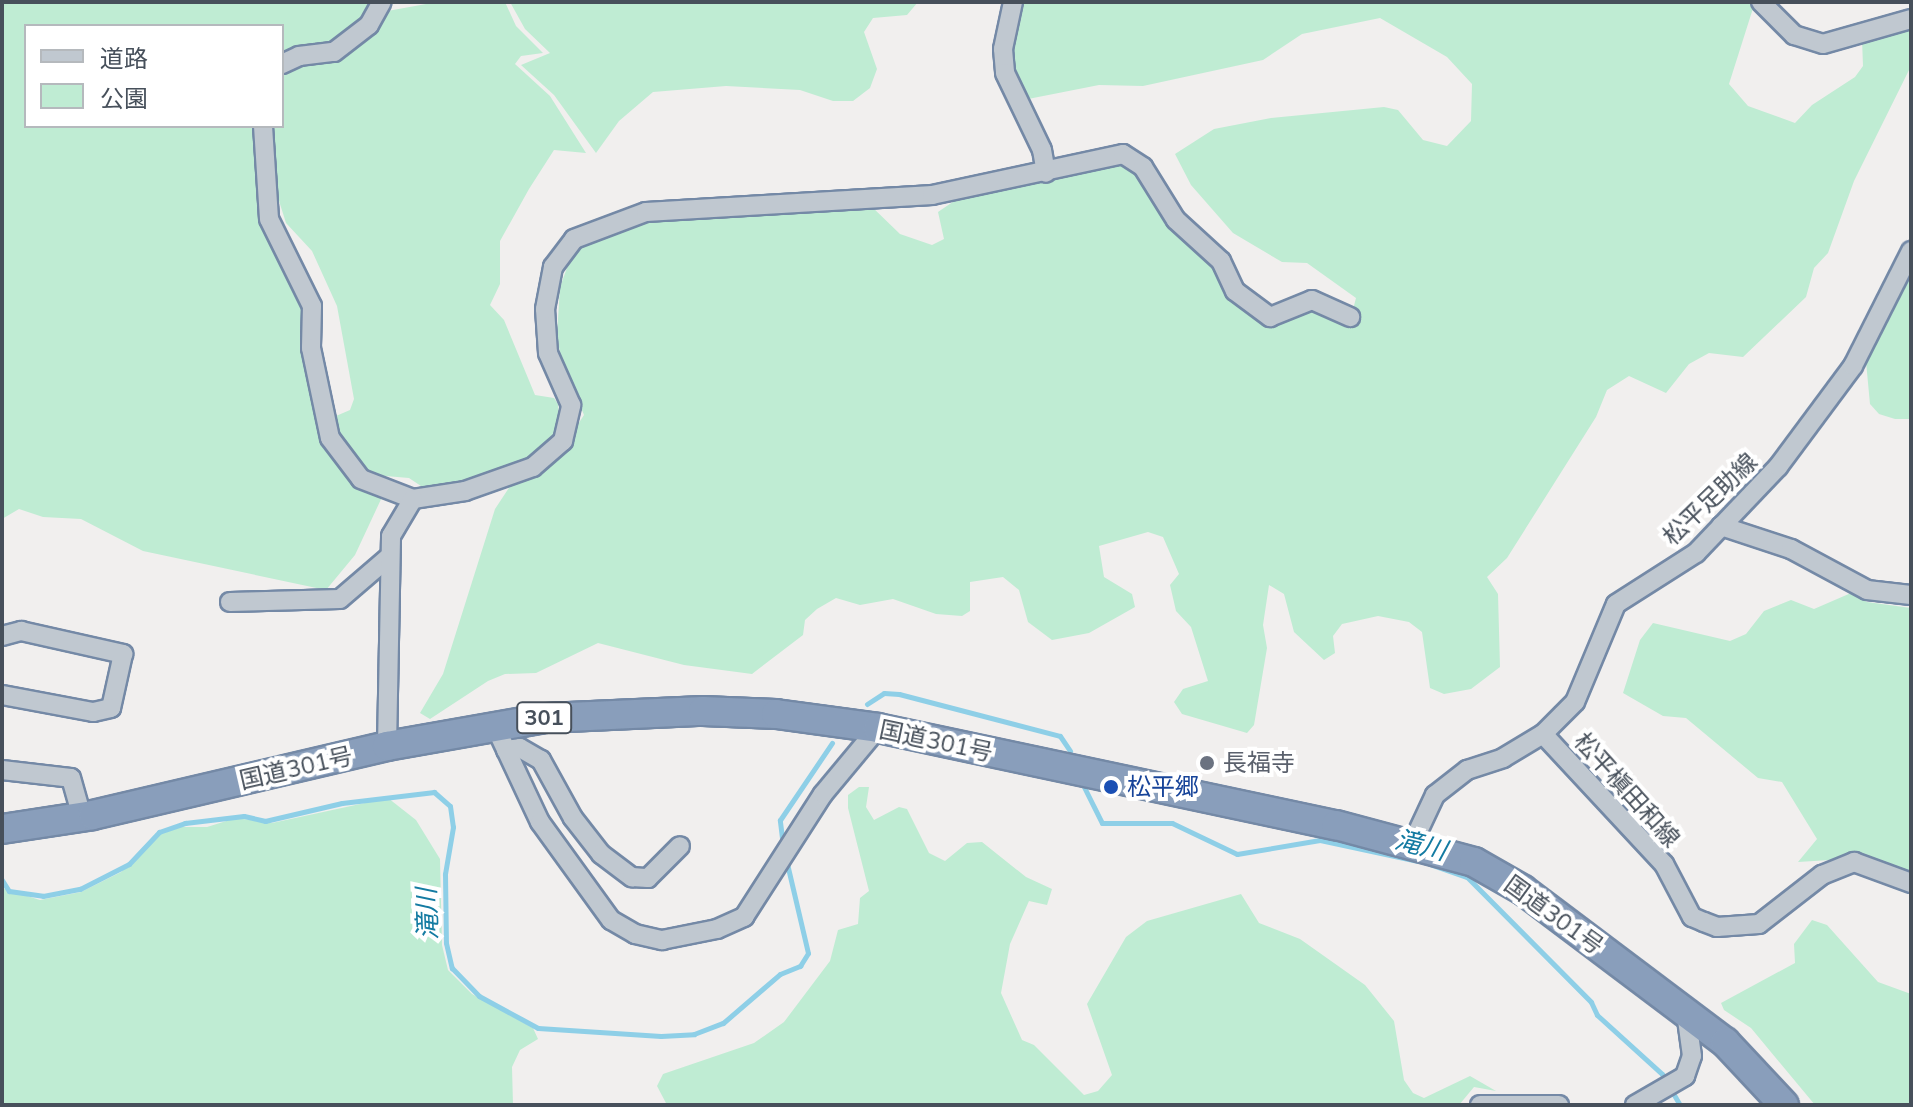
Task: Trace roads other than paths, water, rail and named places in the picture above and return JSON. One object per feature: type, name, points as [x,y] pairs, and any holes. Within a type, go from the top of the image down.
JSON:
[{"type":"highway","name":"国道301号","points":[[2,829],[82,817],[387,746],[500,738],[591,713],[690,711],[776,714],[878,728],[1413,842],[1499,874],[1686,1012],[1751,1066],[1784,1105]]},
{"type":"street","points":[[284,63],[299,56],[334,52],[369,25],[382,2]]},
{"type":"street","points":[[1013,2],[1003,49],[1005,73],[1042,150],[1046,173]]},
{"type":"street","points":[[1761,2],[1794,35],[1823,44],[1911,19]]},
{"type":"street","points":[[263,128],[269,219],[312,306],[311,348],[330,438],[361,479],[413,499],[465,491],[533,467],[563,441],[571,405],[548,353],[545,309],[553,267],[574,239],[622,217],[661,209],[728,210],[932,195],[1046,173],[1123,154],[1133,158],[1158,184],[1176,220],[1221,261],[1235,291],[1270,317],[1312,300],[1350,317]]},
{"type":"street","name":"松平足助線","points":[[1413,842],[1435,795],[1467,770],[1503,758],[1543,734],[1575,702],[1616,604],[1696,553],[1778,467],[1832,399],[1911,251]]},
{"type":"street","points":[[387,746],[391,536],[413,499]]},
{"type":"street","points":[[1721,526],[1791,549],[1867,590],[1911,595]]},
{"type":"street","points":[[230,602],[340,599],[390,556]]},
{"type":"street","points":[[2,636],[21,631],[123,654],[111,708],[93,712],[2,695]]},
{"type":"street","points":[[500,738],[540,822],[611,920],[635,934],[662,940],[717,929],[744,917],[823,794],[878,728]]},
{"type":"street","name":"松平槇田和線","points":[[1543,734],[1664,864],[1692,917],[1704,922],[1717,927],[1759,924],[1822,875],[1854,862],[1911,883]]},
{"type":"street","points":[[500,738],[541,760],[573,818],[601,854],[632,877],[648,878],[680,846]]},
{"type":"street","points":[[2,770],[71,778],[82,817]]},
{"type":"street","points":[[1635,1105],[1670,1088],[1685,1076],[1692,1056],[1686,1012]]},
{"type":"street","points":[[1480,1105],[1559,1105]]},
{"type":"waterway","name":"滝川","points":[[867,704],[884,693],[899,694],[1060,736],[1070,751]]},
{"type":"waterway","name":"滝川","points":[[783,846],[780,820],[832,743]]},
{"type":"waterway","name":"滝川","points":[[1084,787],[1102,823],[1172,823],[1237,854],[1320,840],[1418,861]]},
{"type":"waterway","name":"滝川","points":[[2,880],[9,891],[43,896],[80,889],[129,864],[159,832],[185,823],[244,816],[265,821],[342,803],[434,792],[450,806],[453,827],[445,874],[446,943],[452,968],[479,996],[538,1028],[661,1036],[694,1034],[723,1023],[780,974],[800,966],[808,953],[786,859]]},
{"type":"waterway","name":"滝川","points":[[1432,865],[1467,877],[1591,1002],[1597,1015],[1662,1074],[1680,1105]]},
{"type":"place","name":"長福寺","points":[[1207,763]]},
{"type":"place","name":"松平郷","points":[[1111,787]]}]
